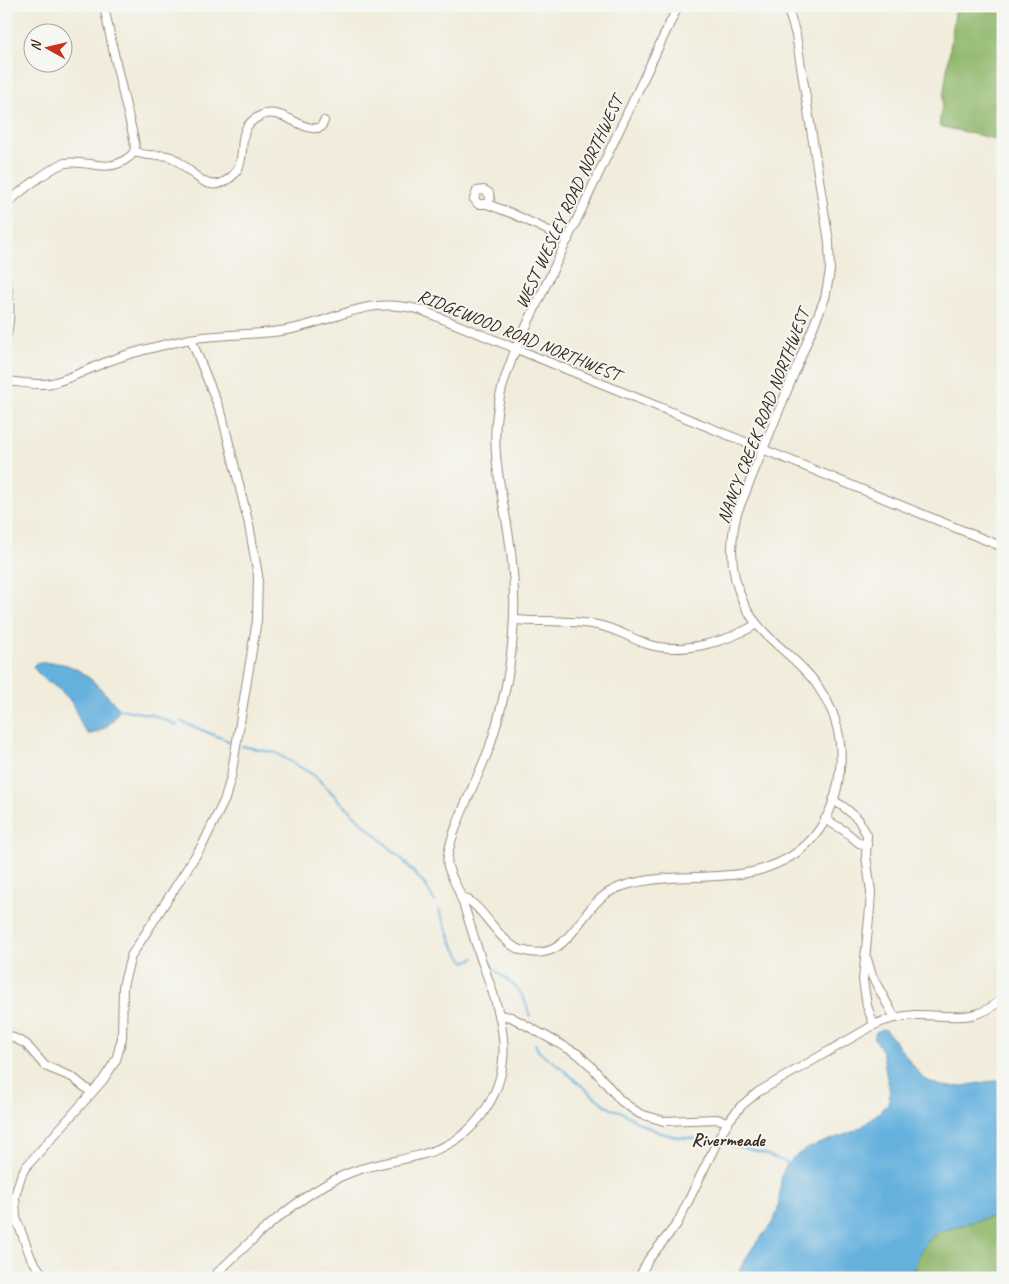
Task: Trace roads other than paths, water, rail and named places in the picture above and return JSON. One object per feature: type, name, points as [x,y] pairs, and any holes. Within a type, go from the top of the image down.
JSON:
[{"type":"street","points":[[6,205],[14,197],[60,165],[73,162],[112,166],[124,161],[134,152],[132,131],[118,76],[104,6]]},
{"type":"street","name":"WEST WESLEY ROAD NORTHWEST","points":[[212,1278],[252,1240],[316,1191],[339,1178],[356,1171],[434,1152],[451,1144],[466,1132],[487,1108],[500,1079],[504,1047],[500,1015],[460,896],[448,867],[447,852],[483,764],[497,724],[509,670],[514,620],[512,556],[499,480],[495,435],[496,413],[516,348],[678,6]]},
{"type":"street","name":"NANCY CREEK ROAD NORTHWEST","points":[[460,896],[470,901],[499,933],[514,946],[531,952],[544,952],[562,944],[575,931],[592,906],[613,890],[638,882],[747,873],[762,869],[803,848],[814,837],[825,819],[833,800],[839,778],[841,759],[834,714],[807,672],[757,624],[745,605],[737,586],[732,566],[732,545],[738,513],[825,298],[830,271],[829,242],[796,35],[787,6]]},
{"type":"street","points":[[134,152],[170,157],[179,162],[200,180],[220,183],[231,178],[239,168],[243,134],[251,121],[261,115],[278,114],[314,129],[321,127],[324,121]]},
{"type":"street","points":[[487,204],[568,240]]},
{"type":"street","points":[[6,280],[9,305],[6,338]]},
{"type":"street","name":"RIDGEWOOD ROAD NORTHWEST","points":[[6,381],[51,383],[71,377],[126,354],[191,339],[290,329],[362,307],[390,304],[422,310],[1003,546]]},
{"type":"street","points":[[45,1278],[31,1258],[21,1236],[16,1218],[15,1196],[20,1176],[110,1072],[120,1049],[122,1038],[122,986],[131,956],[203,844],[225,799],[257,620],[258,575],[245,509],[222,415],[191,339]]},
{"type":"street","points":[[514,620],[564,621],[599,625],[612,628],[646,643],[674,649],[716,641],[749,629],[757,624]]},
{"type":"street","points":[[833,800],[858,819],[867,835],[866,856],[871,900],[866,958],[863,971],[863,990],[874,1025]]},
{"type":"street","points":[[825,819],[860,843],[867,845]]},
{"type":"street","points":[[866,958],[872,976],[895,1018]]},
{"type":"street","points":[[639,1278],[648,1260],[677,1224],[728,1122],[741,1106],[758,1092],[874,1025],[895,1018],[916,1015],[954,1018],[969,1016],[990,1008],[1003,998]]},
{"type":"street","points":[[500,1015],[511,1017],[578,1054],[621,1101],[640,1114],[664,1121],[717,1120],[728,1122]]},
{"type":"street","points":[[6,1034],[26,1044],[45,1066],[72,1077],[92,1093]]},
{"type":"street","points":[[6,1196],[15,1196]]},
{"type":"water","points":[[36,663],[60,663],[87,676],[119,708],[112,722],[98,732],[88,734],[69,699],[36,671],[33,666]]},
{"type":"water","points":[[883,1029],[886,1030],[922,1077],[932,1083],[952,1087],[1003,1081],[1003,1213],[939,1232],[928,1241],[921,1252],[913,1278],[736,1278],[749,1253],[775,1218],[779,1204],[782,1175],[788,1163],[809,1148],[859,1128],[887,1104],[890,1097],[884,1060],[880,1046],[874,1039],[876,1032]]},
{"type":"waterway","points":[[119,709],[153,715],[177,725]]},
{"type":"waterway","points":[[180,721],[231,742]]},
{"type":"waterway","points":[[242,746],[276,753],[315,776],[401,858],[426,886],[435,902]]},
{"type":"waterway","points":[[439,910],[454,947],[465,962],[475,958]]},
{"type":"waterway","points":[[484,956],[520,992],[530,1016]]},
{"type":"waterway","points":[[535,1044],[539,1052],[611,1109],[620,1111],[660,1133],[710,1140]]},
{"type":"waterway","points":[[724,1143],[759,1152],[788,1163]]},
{"type":"district","name":"Rivermeade","points":[[728,1139]]}]
